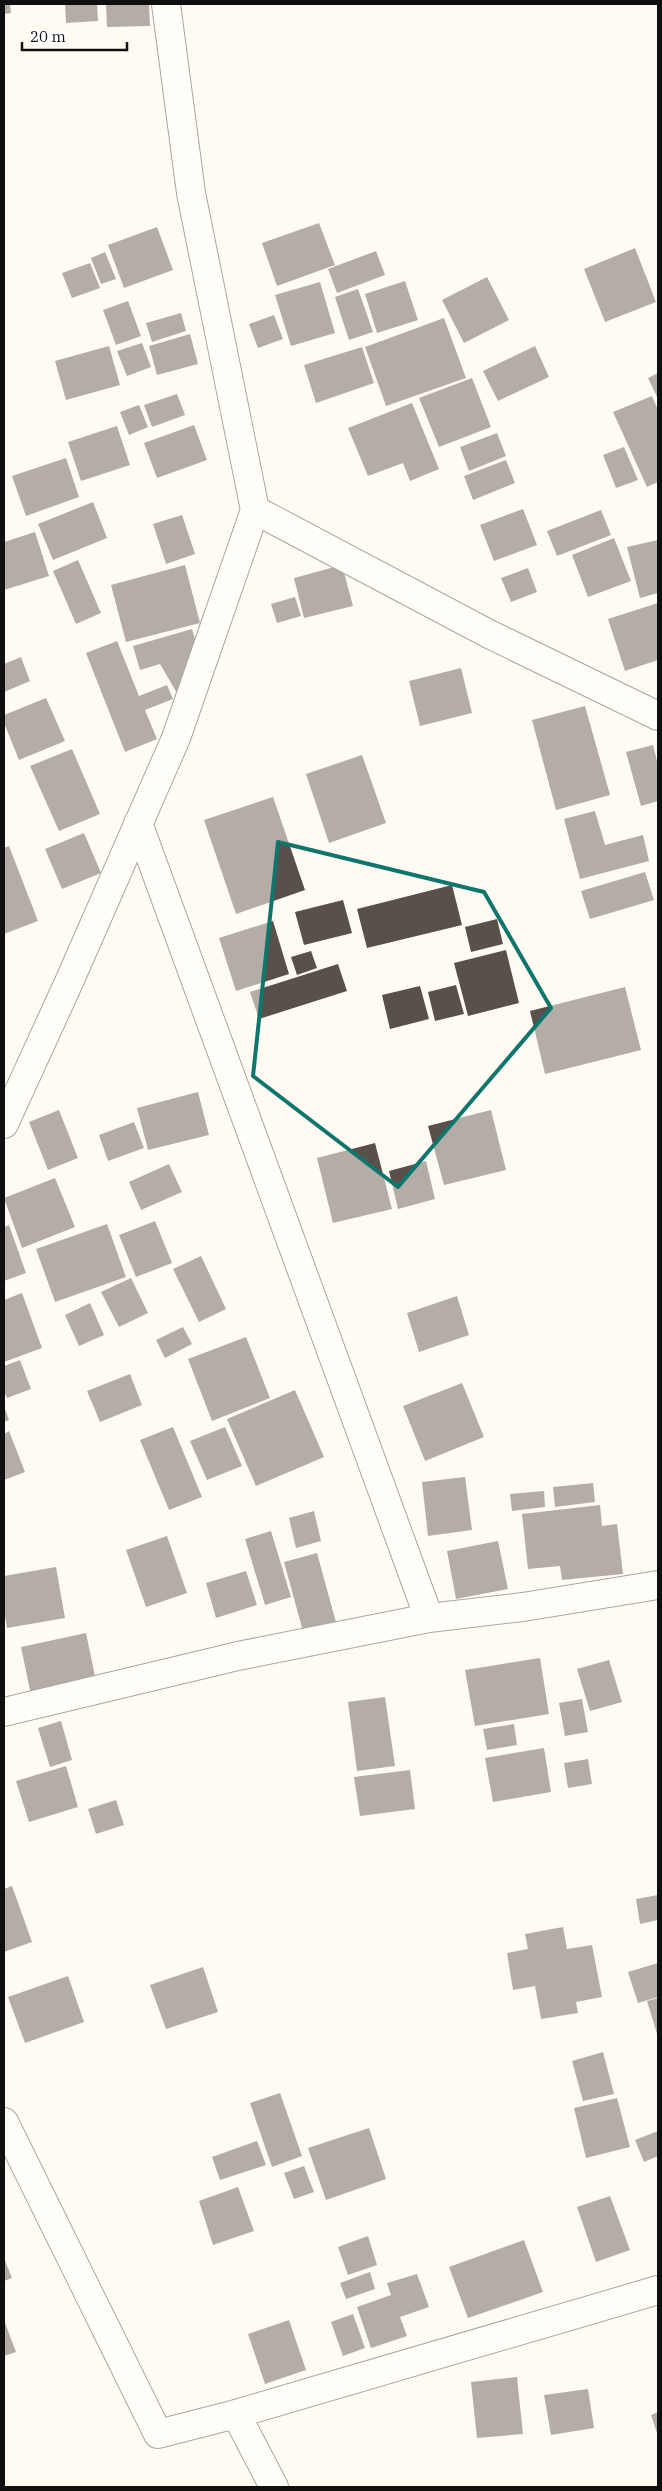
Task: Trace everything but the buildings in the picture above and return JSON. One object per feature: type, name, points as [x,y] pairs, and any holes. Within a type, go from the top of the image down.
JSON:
[{"type":"street","points":[[4,1124],[176,738],[255,510],[191,193],[166,4]]},
{"type":"street","points":[[255,510],[489,634],[658,716]]},
{"type":"street","points":[[138,823],[429,1618]]},
{"type":"street","points":[[4,1712],[238,1656],[429,1618],[523,1607],[658,1585]]},
{"type":"street","points":[[4,2122],[158,2434],[236,2414],[658,2290]]},
{"type":"street","points":[[236,2414],[274,2487]]},
{"type":"highlighted area","points":[[278,842],[484,892],[551,1008],[398,1187],[253,1076]]}]
